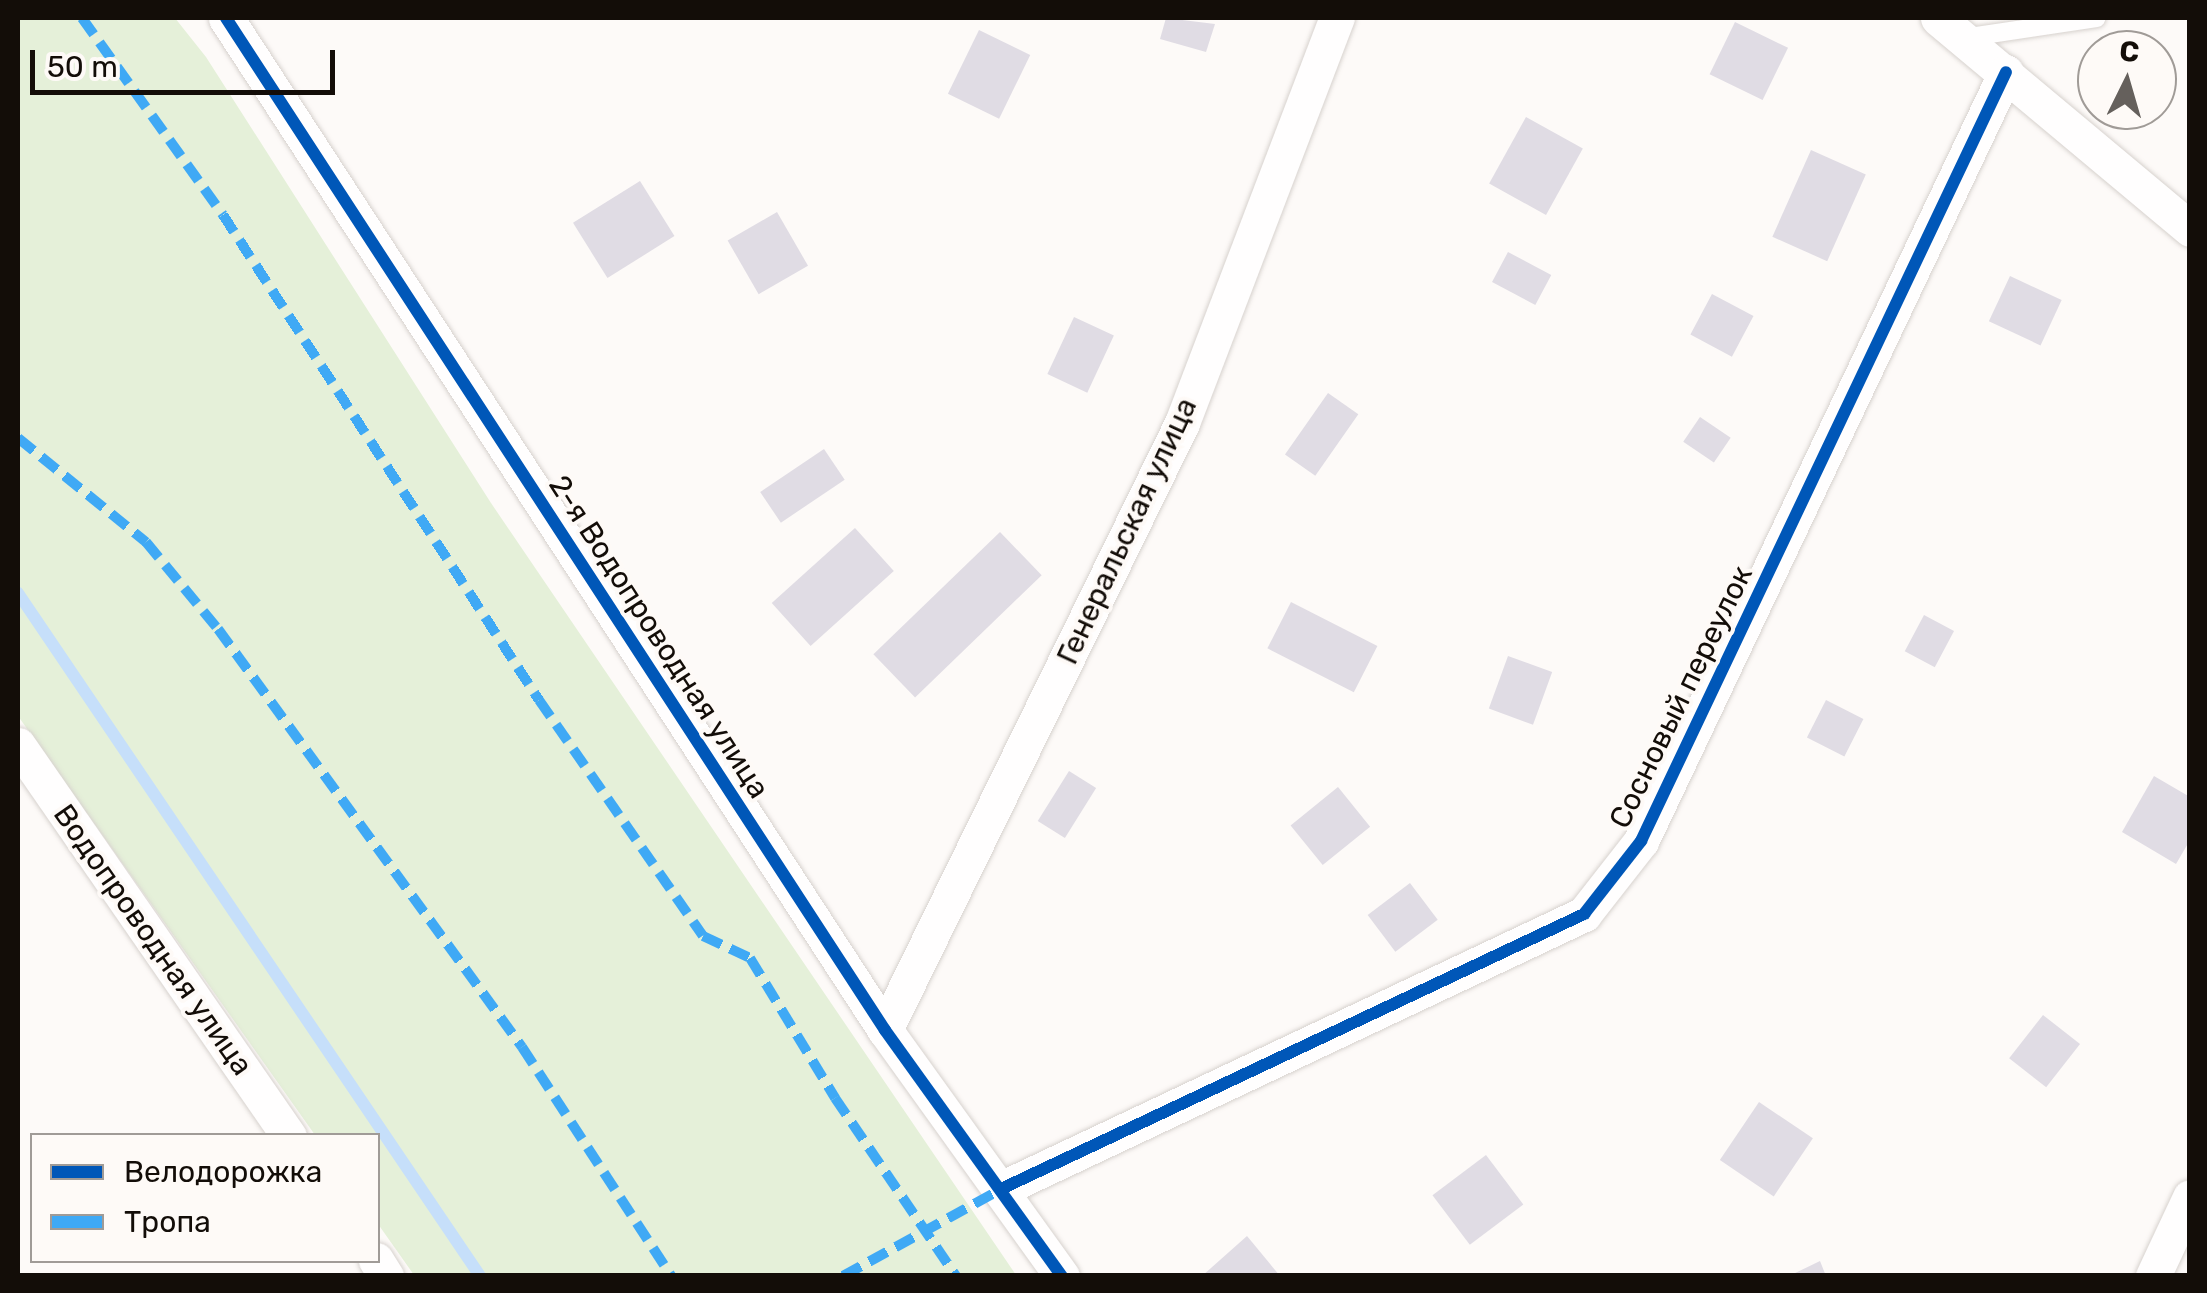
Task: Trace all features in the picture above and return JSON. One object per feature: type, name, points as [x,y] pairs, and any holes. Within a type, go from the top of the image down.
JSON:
[{"type":"street","name":"2-я Водопроводная улица","points":[[226,18],[885,1030],[1062,1276]]},
{"type":"street","name":"Генеральская улица","points":[[885,1030],[1182,423],[1338,18]]},
{"type":"street","points":[[1950,28],[2190,230]]},
{"type":"street","name":"Сосновый переулок","points":[[1000,1189],[1584,914],[1642,842],[2006,72]]},
{"type":"street","name":"Водопроводная улица","points":[[18,745],[287,1133]]},
{"type":"street","points":[[2153,1276],[2190,1197]]},
{"type":"lane","points":[[1950,28],[2097,18]]},
{"type":"green space","points":[[18,18],[175,18],[206,57],[491,503],[1016,1275],[414,1275],[380,1227],[380,1133],[314,1133],[18,716]]},
{"type":"building","points":[[1166,18],[1215,24],[1206,52],[1160,39]]},
{"type":"building","points":[[1735,22],[1788,48],[1763,100],[1710,74]]},
{"type":"building","points":[[979,30],[1030,55],[999,119],[948,94]]},
{"type":"building","points":[[1526,117],[1583,149],[1546,215],[1489,183]]},
{"type":"building","points":[[1811,150],[1866,174],[1827,261],[1772,237]]},
{"type":"building","points":[[640,181],[674,236],[607,278],[573,223]]},
{"type":"building","points":[[777,212],[808,266],[759,294],[728,240]]},
{"type":"building","points":[[1508,252],[1551,275],[1535,305],[1492,282]]},
{"type":"building","points":[[2010,276],[2062,300],[2041,345],[1989,321]]},
{"type":"building","points":[[1712,294],[1753,316],[1732,357],[1690,335]]},
{"type":"building","points":[[1074,317],[1114,336],[1087,393],[1047,374]]},
{"type":"building","points":[[1328,393],[1358,414],[1315,476],[1285,454]]},
{"type":"building","points":[[1700,417],[1731,438],[1714,463],[1683,442]]},
{"type":"building","points":[[824,449],[845,480],[781,523],[760,492]]},
{"type":"building","points":[[855,528],[894,571],[811,646],[772,603]]},
{"type":"building","points":[[1000,532],[1042,575],[915,697],[873,654]]},
{"type":"building","points":[[1291,602],[1377,646],[1354,692],[1267,648]]},
{"type":"building","points":[[1924,615],[1954,631],[1935,667],[1905,651]]},
{"type":"building","points":[[1508,656],[1552,672],[1533,725],[1489,709]]},
{"type":"building","points":[[1826,700],[1863,719],[1844,756],[1807,737]]},
{"type":"building","points":[[1069,771],[1096,788],[1065,838],[1038,821]]},
{"type":"building","points":[[2154,776],[2190,797],[2190,840],[2176,864],[2122,832]]},
{"type":"building","points":[[1338,787],[1370,827],[1323,865],[1291,825]]},
{"type":"building","points":[[1410,883],[1438,920],[1395,952],[1368,915]]},
{"type":"building","points":[[2043,1015],[2080,1044],[2046,1087],[2009,1058]]},
{"type":"building","points":[[1759,1102],[1813,1138],[1774,1196],[1720,1160]]},
{"type":"building","points":[[1486,1155],[1523,1205],[1470,1245],[1432,1195]]},
{"type":"building","points":[[1247,1236],[1280,1276],[1202,1276]]},
{"type":"building","points":[[1820,1261],[1826,1276],[1789,1276]]},
{"type":"waterway","points":[[18,593],[480,1276]]},
{"type":"marked path","points":[[82,18],[223,215],[539,700],[703,936],[750,958],[835,1098],[956,1276]]},
{"type":"marked path","points":[[18,438],[146,542],[218,629],[522,1047],[671,1276]]},
{"type":"marked path","points":[[843,1276],[1001,1189]]},
{"type":"cycle path","points":[[226,18],[885,1030],[1062,1276]]},
{"type":"cycle path","points":[[1001,1189],[1584,914],[1641,841],[2006,72]]}]
